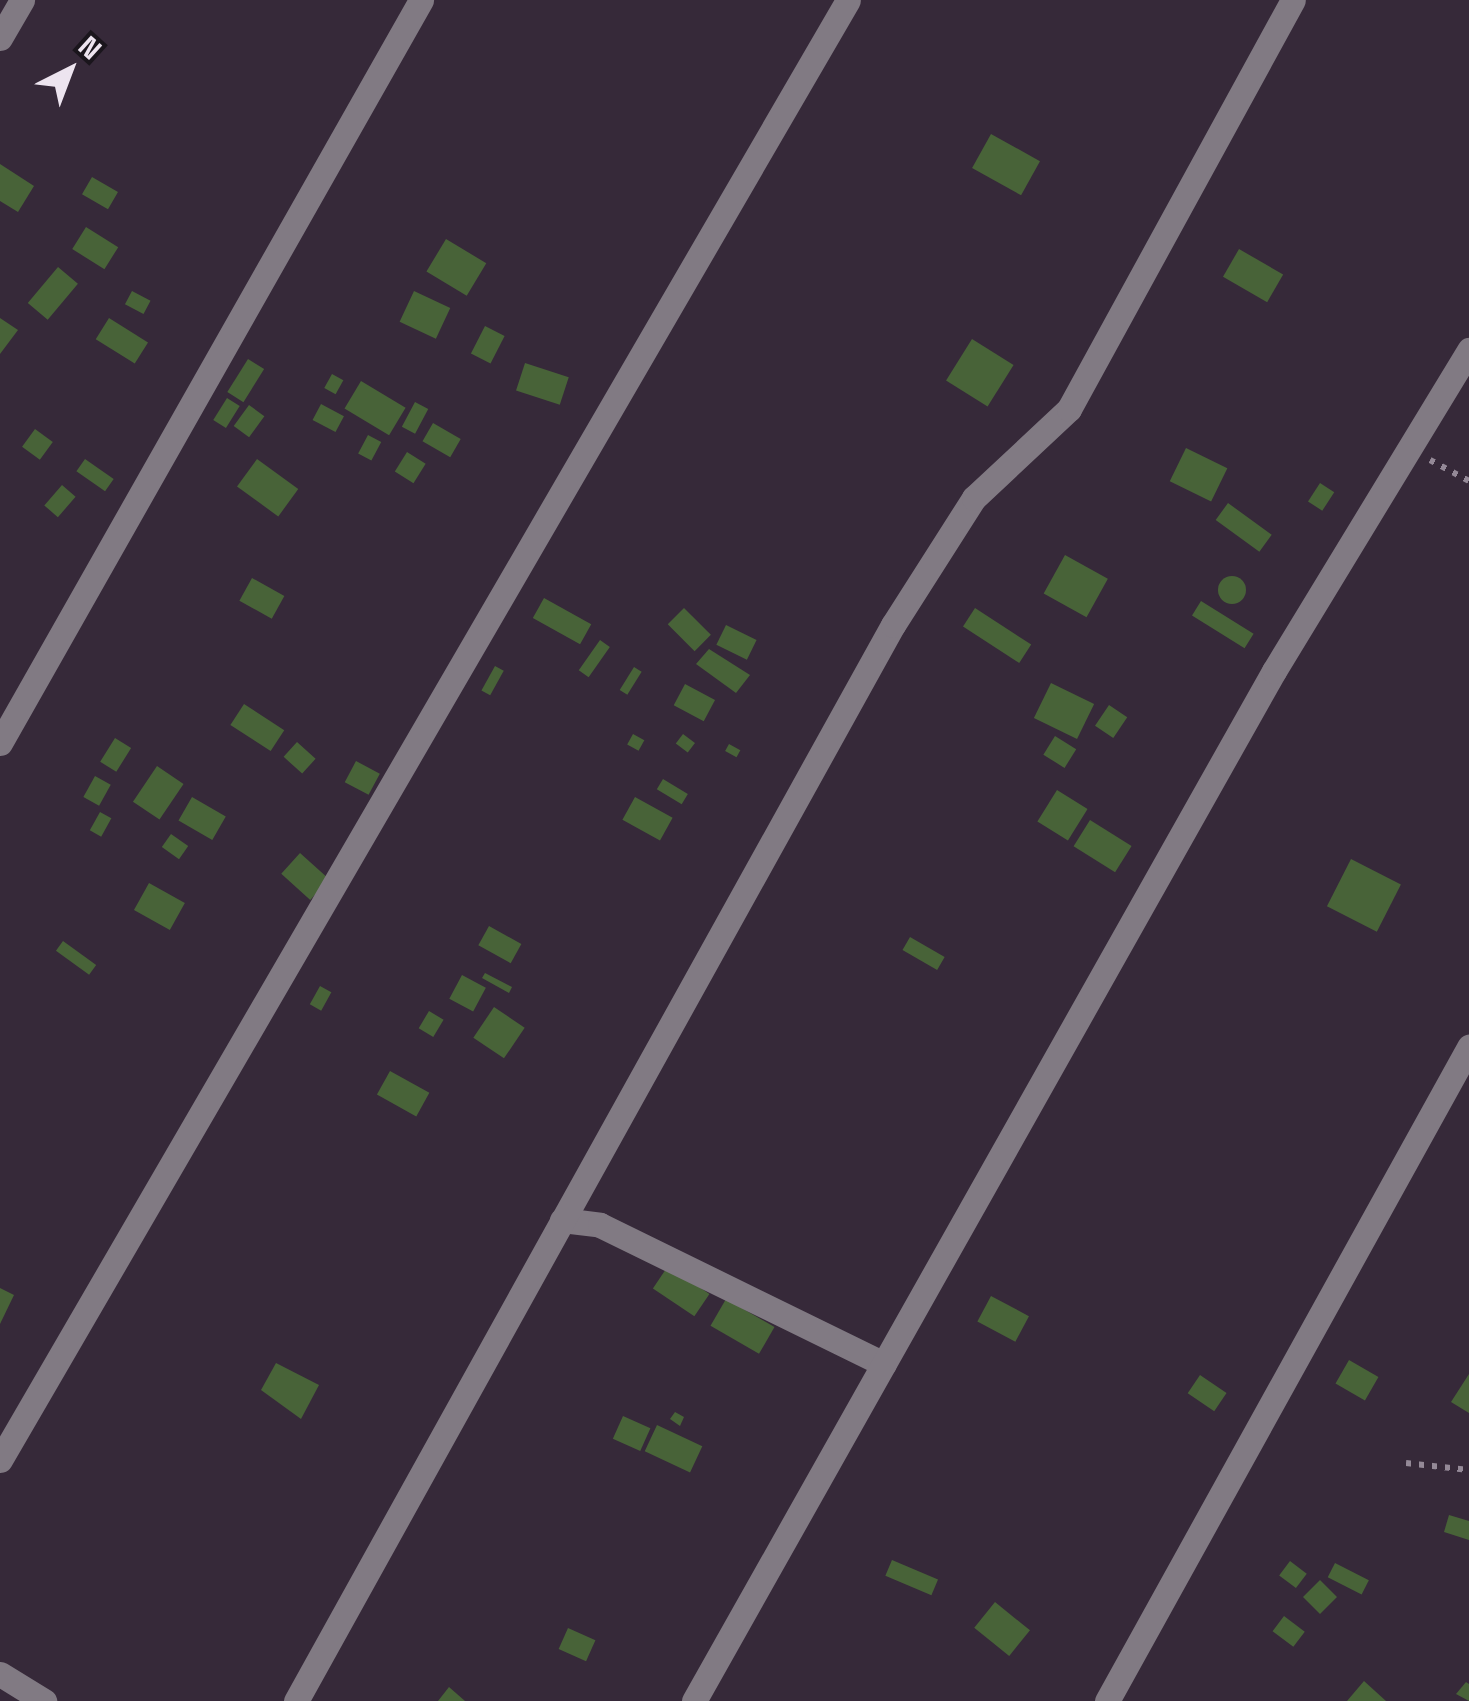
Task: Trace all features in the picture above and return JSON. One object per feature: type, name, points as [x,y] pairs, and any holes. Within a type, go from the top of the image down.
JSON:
[{"type":"street","points":[[0,38],[22,0]]},
{"type":"street","points":[[0,743],[421,0]]},
{"type":"street","points":[[0,1460],[848,0]]},
{"type":"street","points":[[296,1701],[893,625],[974,498],[1070,409],[1293,0]]},
{"type":"street","points":[[694,1701],[1274,670],[1413,451],[1469,350]]},
{"type":"street","points":[[1106,1701],[1469,1047]]},
{"type":"street","points":[[562,1220],[600,1225],[884,1364]]},
{"type":"street","points":[[0,1674],[44,1701]]},
{"type":"path","points":[[1413,451],[1469,481]]},
{"type":"path","points":[[1406,1463],[1469,1470]]},
{"type":"building","points":[[991,134],[1040,161],[1021,195],[972,168]]},
{"type":"building","points":[[0,164],[34,186],[18,212],[0,201]]},
{"type":"building","points":[[92,177],[118,192],[108,209],[82,194]]},
{"type":"building","points":[[86,227],[118,247],[104,269],[72,249]]},
{"type":"building","points":[[446,239],[486,263],[467,296],[426,272]]},
{"type":"building","points":[[1239,249],[1283,274],[1267,302],[1223,277]]},
{"type":"building","points":[[58,267],[78,284],[48,320],[28,303]]},
{"type":"building","points":[[132,291],[151,301],[143,314],[125,304]]},
{"type":"building","points":[[414,291],[450,308],[436,339],[400,322]]},
{"type":"building","points":[[0,318],[18,330],[0,354]]},
{"type":"building","points":[[109,318],[148,342],[135,364],[96,339]]},
{"type":"building","points":[[485,326],[505,336],[491,364],[471,354]]},
{"type":"building","points":[[972,339],[1014,365],[988,407],[946,381]]},
{"type":"building","points":[[248,359],[264,369],[243,402],[227,392]]},
{"type":"building","points":[[525,363],[569,377],[560,405],[516,391]]},
{"type":"building","points":[[332,374],[343,380],[336,394],[324,388]]},
{"type":"building","points":[[361,381],[406,408],[389,435],[345,408]]},
{"type":"building","points":[[227,398],[240,406],[226,428],[213,420]]},
{"type":"building","points":[[415,402],[428,409],[415,434],[402,427]]},
{"type":"building","points":[[321,404],[344,416],[336,432],[313,420]]},
{"type":"building","points":[[249,405],[264,416],[249,437],[234,426]]},
{"type":"building","points":[[433,423],[461,439],[450,457],[422,441]]},
{"type":"building","points":[[35,429],[53,442],[40,460],[22,447]]},
{"type":"building","points":[[368,435],[381,442],[371,461],[358,454]]},
{"type":"building","points":[[1186,448],[1227,468],[1211,501],[1170,481]]},
{"type":"building","points":[[407,452],[426,464],[413,483],[395,472]]},
{"type":"building","points":[[85,459],[114,479],[105,491],[76,471]]},
{"type":"building","points":[[257,459],[298,489],[278,516],[237,487]]},
{"type":"building","points":[[1320,483],[1334,492],[1322,511],[1308,501]]},
{"type":"building","points":[[62,485],[76,497],[58,517],[44,505]]},
{"type":"building","points":[[1228,503],[1272,535],[1259,552],[1216,520]]},
{"type":"building","points":[[1065,555],[1108,579],[1087,617],[1044,593]]},
{"type":"building","points":[[1232,576],[1242,580],[1246,590],[1242,600],[1232,604],[1222,600],[1218,590],[1222,580]]},
{"type":"building","points":[[252,578],[284,596],[272,619],[239,601]]},
{"type":"building","points":[[544,598],[591,624],[580,644],[533,618]]},
{"type":"building","points":[[1201,601],[1254,634],[1245,648],[1192,615]]},
{"type":"building","points":[[684,608],[711,635],[695,651],[668,624]]},
{"type":"building","points":[[975,608],[1031,644],[1019,663],[963,626]]},
{"type":"building","points":[[726,625],[757,640],[747,660],[716,645]]},
{"type":"building","points":[[600,640],[610,647],[589,677],[579,670]]},
{"type":"building","points":[[709,649],[750,675],[736,693],[696,664]]},
{"type":"building","points":[[495,666],[504,671],[490,695],[481,690]]},
{"type":"building","points":[[634,667],[642,672],[627,695],[620,690]]},
{"type":"building","points":[[1051,683],[1094,704],[1077,739],[1034,718]]},
{"type":"building","points":[[685,684],[715,700],[704,721],[674,705]]},
{"type":"building","points":[[244,704],[284,730],[271,751],[230,725]]},
{"type":"building","points":[[1109,705],[1127,717],[1113,738],[1095,726]]},
{"type":"building","points":[[633,734],[644,740],[639,751],[627,744]]},
{"type":"building","points":[[683,734],[695,743],[688,753],[676,744]]},
{"type":"building","points":[[1055,736],[1076,749],[1065,768],[1043,755]]},
{"type":"building","points":[[115,738],[131,748],[116,772],[100,762]]},
{"type":"building","points":[[297,742],[316,759],[302,774],[284,757]]},
{"type":"building","points":[[729,744],[740,750],[736,757],[725,751]]},
{"type":"building","points":[[356,761],[380,774],[369,795],[345,782]]},
{"type":"building","points":[[157,766],[184,784],[159,820],[133,802]]},
{"type":"building","points":[[95,776],[111,785],[99,806],[83,797]]},
{"type":"building","points":[[663,779],[688,794],[682,804],[657,789]]},
{"type":"building","points":[[1057,790],[1088,809],[1068,840],[1037,821]]},
{"type":"building","points":[[192,797],[226,816],[212,840],[178,820]]},
{"type":"building","points":[[635,797],[673,818],[660,841],[622,820]]},
{"type":"building","points":[[100,812],[111,818],[101,837],[90,830]]},
{"type":"building","points":[[1090,820],[1132,846],[1115,872],[1074,846]]},
{"type":"building","points":[[171,834],[188,846],[179,859],[162,847]]},
{"type":"building","points":[[300,853],[329,879],[310,900],[281,874]]},
{"type":"building","points":[[1351,859],[1401,884],[1377,932],[1327,906]]},
{"type":"building","points":[[149,883],[185,903],[170,930],[134,910]]},
{"type":"building","points":[[489,926],[521,944],[511,963],[478,945]]},
{"type":"building","points":[[910,937],[945,957],[937,970],[902,950]]},
{"type":"building","points":[[63,941],[96,965],[89,975],[56,951]]},
{"type":"building","points":[[485,973],[512,987],[509,993],[482,978]]},
{"type":"building","points":[[462,975],[486,988],[473,1012],[449,999]]},
{"type":"building","points":[[320,986],[331,992],[321,1011],[310,1004]]},
{"type":"building","points":[[494,1007],[525,1028],[504,1058],[473,1038]]},
{"type":"building","points":[[429,1011],[444,1020],[433,1037],[419,1028]]},
{"type":"building","points":[[390,1071],[429,1093],[416,1116],[377,1095]]},
{"type":"building","points":[[668,1266],[709,1294],[694,1316],[653,1288]]},
{"type":"building","points":[[0,1288],[14,1295],[0,1324]]},
{"type":"building","points":[[991,1296],[1029,1316],[1015,1342],[977,1322]]},
{"type":"building","points":[[726,1299],[774,1327],[759,1354],[710,1326]]},
{"type":"building","points":[[1349,1360],[1378,1377],[1365,1400],[1336,1383]]},
{"type":"building","points":[[276,1363],[319,1385],[301,1419],[261,1390]]},
{"type":"building","points":[[1469,1374],[1469,1413],[1451,1402]]},
{"type":"building","points":[[1200,1375],[1227,1393],[1214,1411],[1188,1393]]},
{"type":"building","points":[[675,1412],[684,1417],[680,1426],[670,1419]]},
{"type":"building","points":[[623,1416],[650,1428],[640,1451],[613,1439]]},
{"type":"building","points":[[657,1425],[702,1446],[690,1472],[645,1451]]},
{"type":"building","points":[[1449,1515],[1469,1521],[1469,1540],[1444,1532]]},
{"type":"building","points":[[892,1560],[938,1580],[931,1595],[885,1576]]},
{"type":"building","points":[[1290,1561],[1307,1574],[1296,1588],[1279,1575]]},
{"type":"building","points":[[1335,1563],[1369,1580],[1362,1595],[1328,1577]]},
{"type":"building","points":[[1320,1580],[1337,1597],[1320,1614],[1303,1597]]},
{"type":"building","points":[[995,1602],[1030,1630],[1009,1656],[974,1628]]},
{"type":"building","points":[[1284,1616],[1305,1632],[1293,1647],[1273,1631]]},
{"type":"building","points":[[568,1628],[595,1640],[586,1661],[559,1649]]},
{"type":"building","points":[[1364,1681],[1386,1701],[1347,1701]]},
{"type":"building","points":[[1466,1682],[1469,1684],[1469,1701],[1456,1694]]},
{"type":"building","points":[[449,1687],[465,1701],[438,1701]]}]
